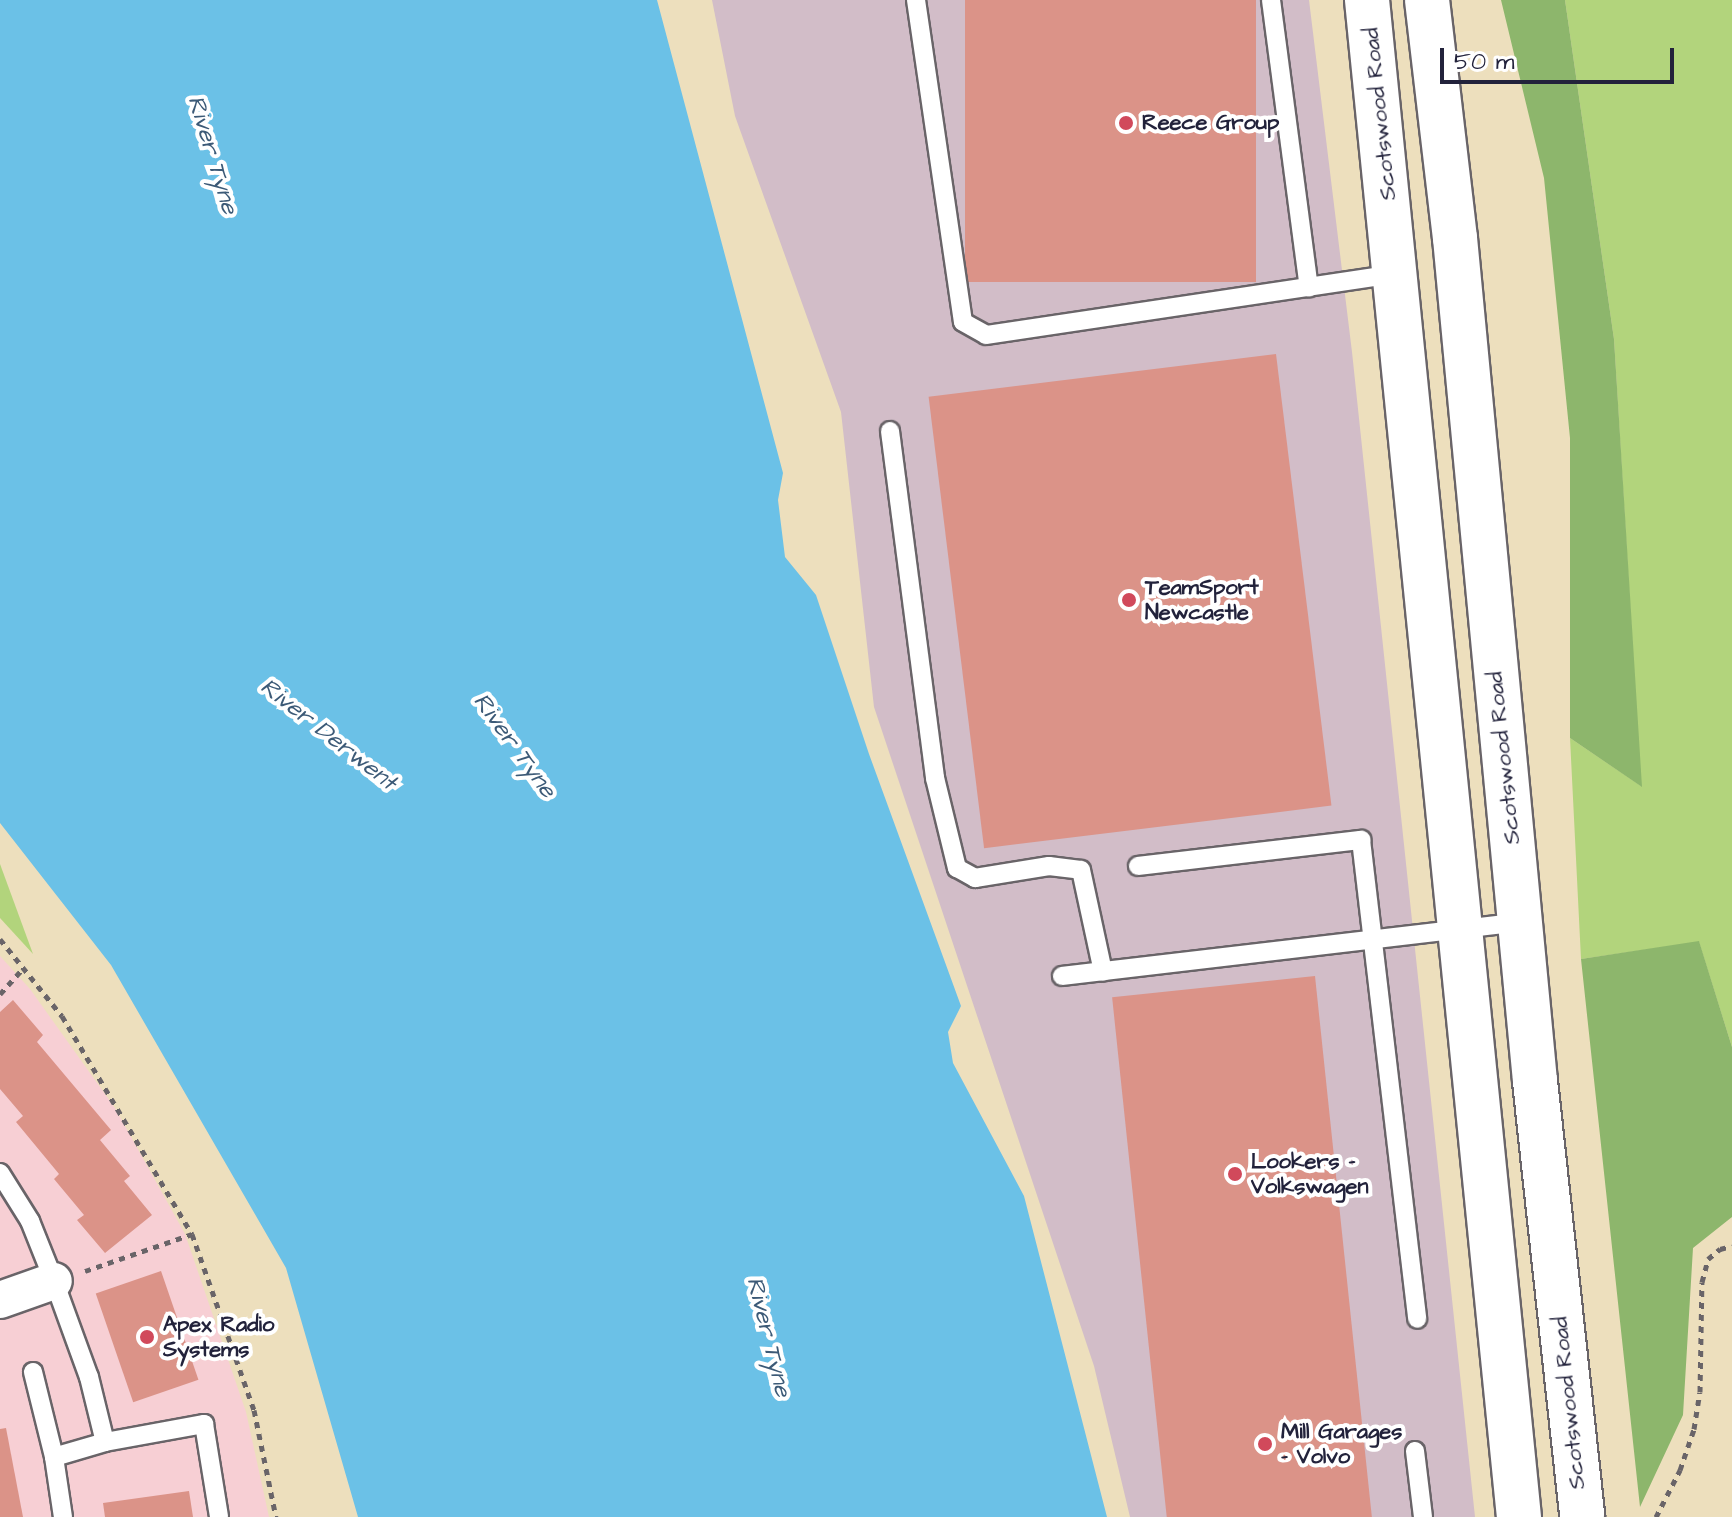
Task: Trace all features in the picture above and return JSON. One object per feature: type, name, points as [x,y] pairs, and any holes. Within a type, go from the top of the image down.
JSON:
[{"type":"main road","name":"Scotswood Road","points":[[1367,0],[1519,1517]]},
{"type":"main road","name":"Scotswood Road","points":[[1427,0],[1455,238],[1520,922],[1582,1517]]},
{"type":"street","points":[[0,1300],[54,1281]]},
{"type":"lane","points":[[916,0],[963,322],[986,335],[1396,274]]},
{"type":"lane","points":[[1271,0],[1309,288]]},
{"type":"lane","points":[[890,431],[935,778],[957,868],[975,878],[1049,866],[1081,870],[1103,972]]},
{"type":"lane","points":[[1138,866],[1361,840],[1417,1319]]},
{"type":"lane","points":[[1062,976],[1520,922]]},
{"type":"lane","points":[[0,1173],[30,1221],[54,1281],[89,1377],[105,1442]]},
{"type":"lane","points":[[33,1372],[54,1457],[63,1517]]},
{"type":"lane","points":[[54,1457],[105,1442],[204,1424],[219,1517]]},
{"type":"lane","points":[[1415,1451],[1423,1517]]},
{"type":"path","points":[[0,939],[62,1016],[192,1234],[254,1410],[276,1517]]},
{"type":"path","points":[[0,994],[24,967]]},
{"type":"path","points":[[54,1281],[192,1234]]},
{"type":"path","points":[[1656,1517],[1680,1470],[1694,1429],[1700,1392],[1702,1282],[1708,1259],[1720,1249],[1732,1246]]},
{"type":"shaded area","points":[[712,0],[1309,0],[1352,352],[1475,1517],[1130,1517],[1094,1366],[874,707],[841,412],[735,116]]},
{"type":"shaded area","points":[[0,956],[30,989],[115,1108],[185,1234],[246,1412],[269,1517],[0,1517]]},
{"type":"green space","points":[[1501,0],[1565,0],[1614,339],[1642,787],[1570,738],[1570,438],[1544,178]]},
{"type":"green space","points":[[1565,0],[1732,0],[1732,1047],[1699,942],[1581,959],[1570,738],[1641,786],[1614,339]]},
{"type":"green space","points":[[0,864],[33,954],[0,918]]},
{"type":"green space","points":[[1699,941],[1732,1047],[1732,1217],[1693,1248],[1683,1415],[1640,1507],[1581,959]]},
{"type":"water","points":[[0,0],[657,0],[783,473],[778,500],[785,557],[816,595],[869,754],[961,1006],[948,1032],[953,1063],[1024,1196],[1107,1517],[358,1517],[286,1268],[111,965],[0,823]]},
{"type":"building","name":"Reece Group","points":[[965,0],[1256,0],[1256,282],[965,282]]},
{"type":"building","name":"TeamSport Newcastle","points":[[1276,354],[1331,806],[984,848],[929,397]]},
{"type":"building","name":"Lookers - Volkswagen","points":[[1315,976],[1372,1517],[1167,1517],[1112,997]]},
{"type":"building","points":[[13,1000],[43,1035],[37,1042],[111,1130],[100,1140],[130,1176],[124,1181],[152,1215],[105,1253],[77,1220],[84,1215],[54,1179],[59,1174],[16,1122],[23,1116],[0,1089],[0,1012]]},
{"type":"building","name":"Apex Radio Systems","points":[[161,1271],[198,1380],[133,1402],[96,1293]]},
{"type":"building","points":[[6,1428],[23,1517],[0,1517],[0,1429]]},
{"type":"building","points":[[189,1491],[193,1517],[105,1517],[103,1503]]},
{"type":"place","name":"Reece Group","points":[[1126,123]]},
{"type":"place","name":"TeamSport Newcastle","points":[[1129,600]]},
{"type":"place","name":"Lookers - Volkswagen","points":[[1235,1174]]},
{"type":"place","name":"Apex Radio Systems","points":[[147,1337]]},
{"type":"place","name":"Mill Garages - Volvo","points":[[1265,1444]]},
{"type":"water label","name":"River Tyne","points":[[212,155]]},
{"type":"water label","name":"River Derwent","points":[[328,735]]},
{"type":"water label","name":"River Tyne","points":[[514,746]]},
{"type":"water label","name":"River Tyne","points":[[768,1337]]}]
